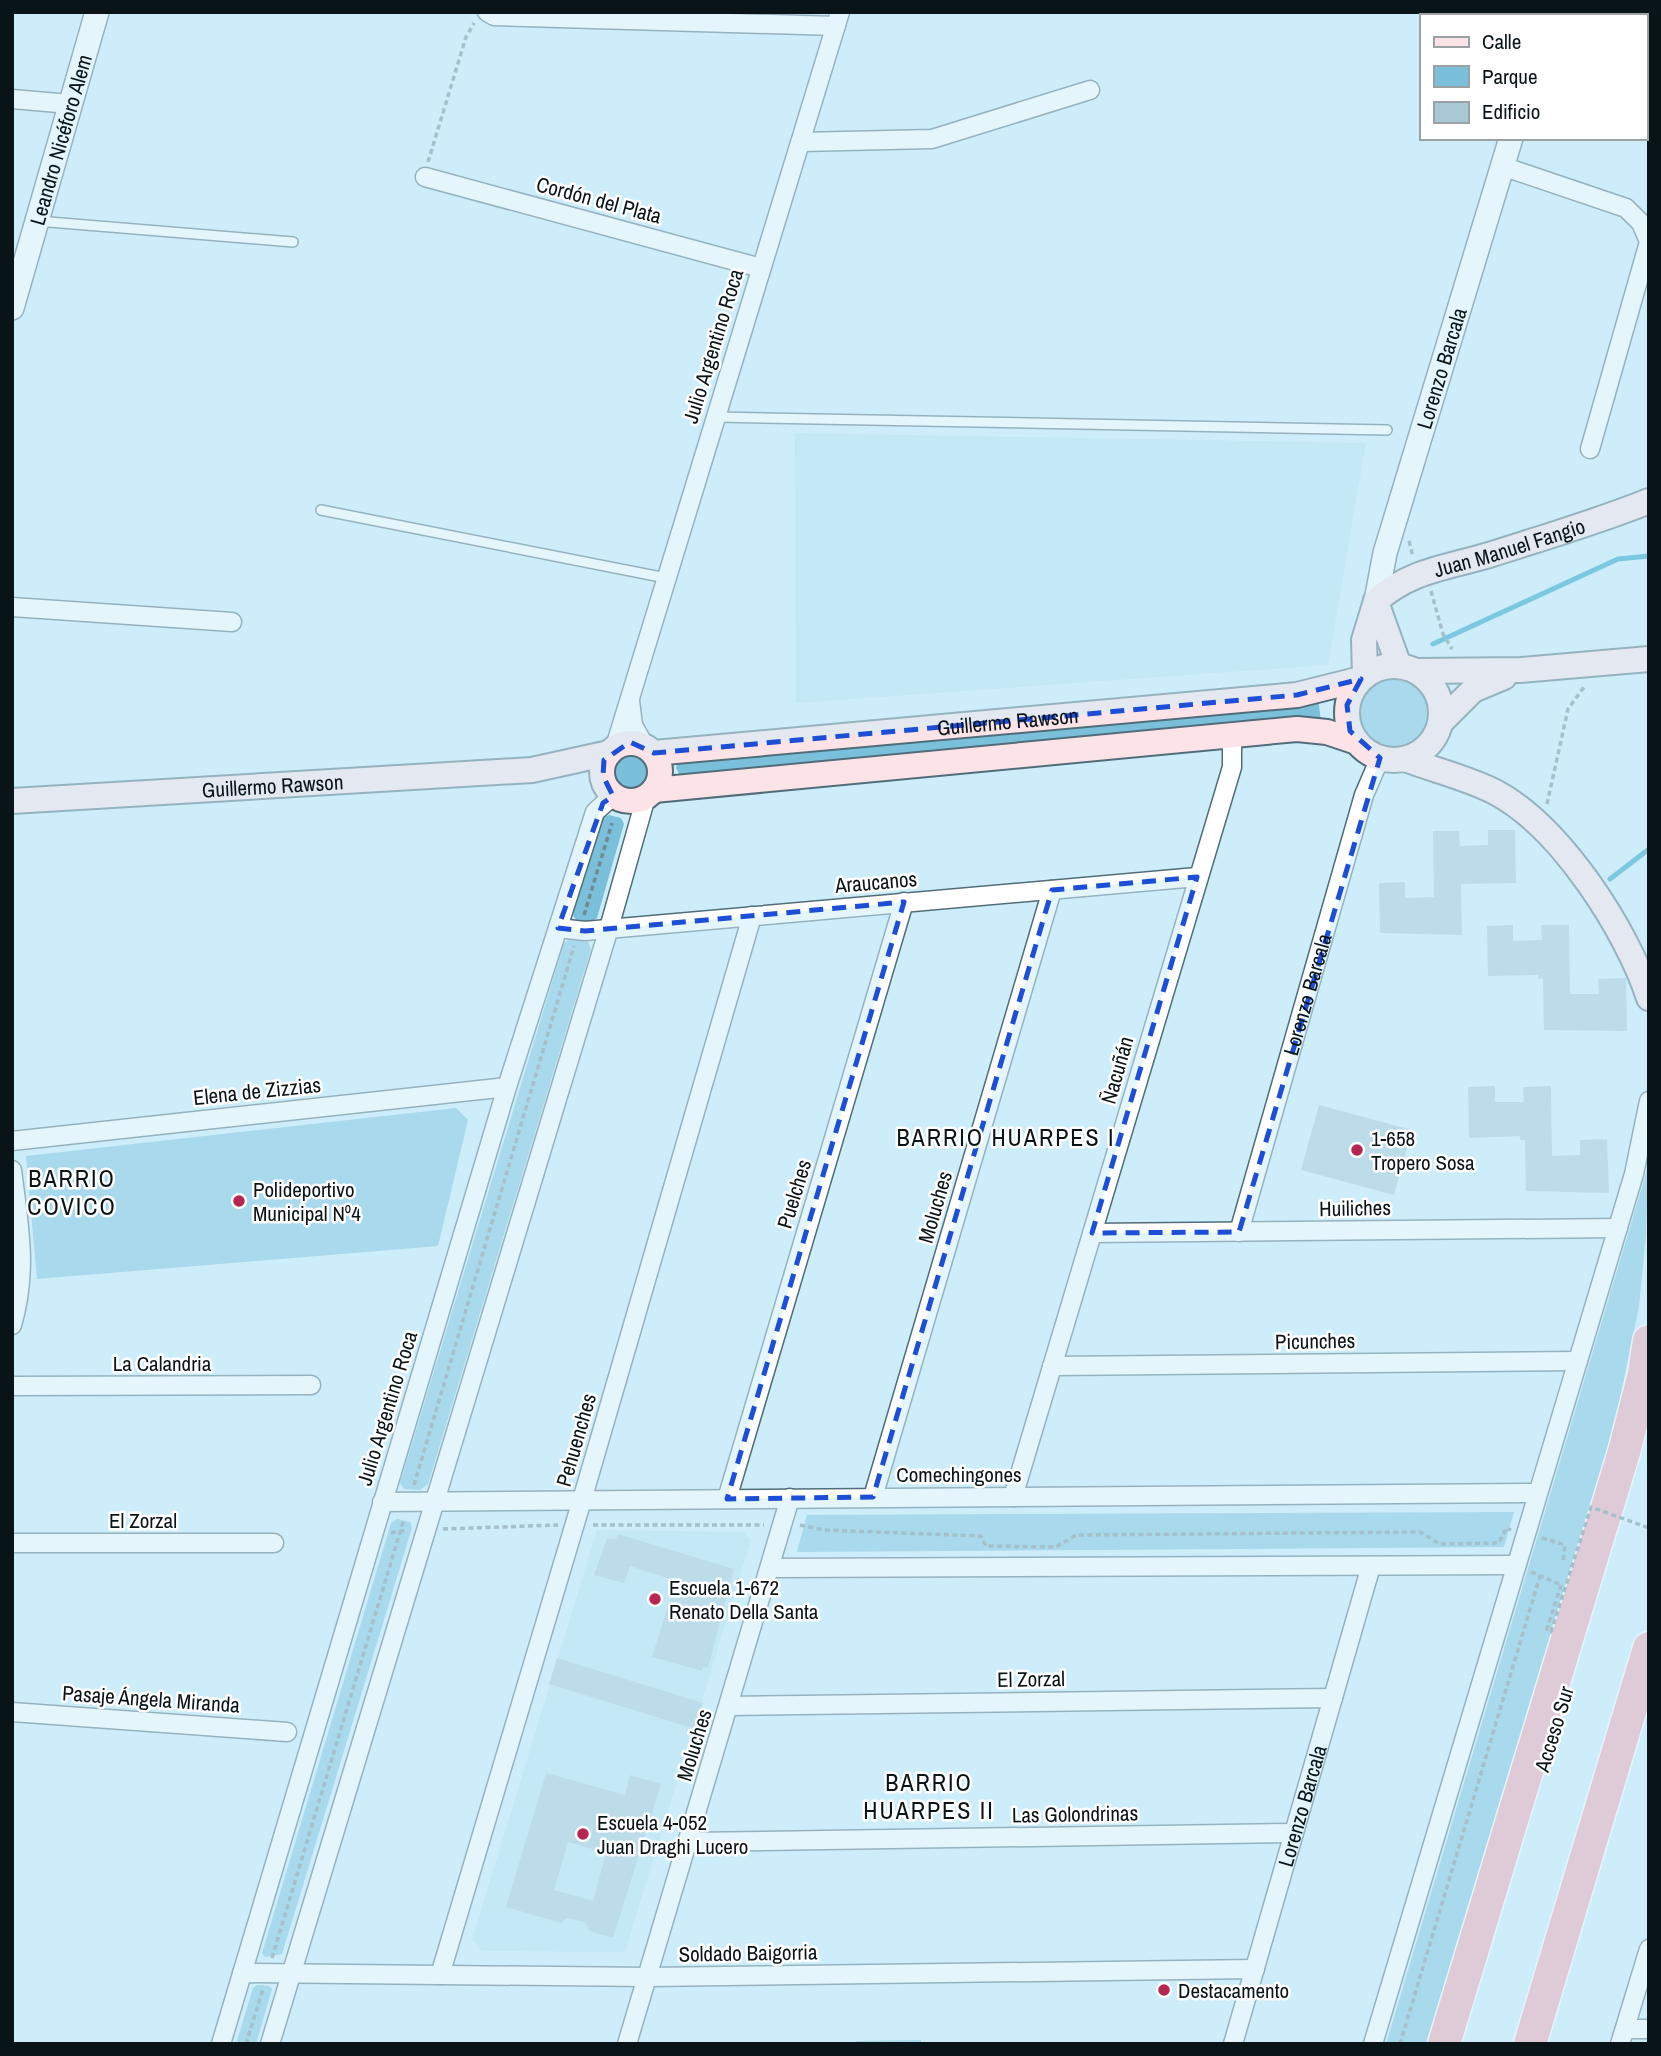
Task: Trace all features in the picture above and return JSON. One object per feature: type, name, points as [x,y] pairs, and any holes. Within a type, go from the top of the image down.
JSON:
[{"type":"highway","points":[[1444,2044],[1624,1452],[1644,1374],[1649,1341]]},
{"type":"highway","name":"Acceso Sur","points":[[1459,2044],[1649,1414]]},
{"type":"highway","points":[[1530,2044],[1649,1648]]},
{"type":"highway","points":[[1609,1784],[1649,1681]]},
{"type":"main road","name":"Juan Manuel Fangio","points":[[1376,601],[1395,584],[1417,573],[1487,555],[1649,501]]},
{"type":"main road","points":[[1376,601],[1408,668],[1429,681],[1437,693],[1441,722]]},
{"type":"main road","name":"Lorenzo Barcala","points":[[1363,678],[1364,640],[1376,601]]},
{"type":"main road","points":[[1649,659],[1521,670],[1378,668],[1363,678],[1348,705],[1350,731],[1357,742],[1380,758],[1405,759],[1496,792],[1538,826],[1583,876],[1612,917],[1638,965],[1649,998]]},
{"type":"main road","points":[[1405,759],[1426,747],[1441,722],[1473,690],[1521,670]]},
{"type":"main road","name":"Guillermo Rawson","points":[[649,749],[1297,695],[1363,678]]},
{"type":"main road","name":"Guillermo Rawson","points":[[650,794],[1310,729],[1357,742]]},
{"type":"main road","points":[[630,742],[649,749],[660,775],[650,794],[630,801],[610,768],[630,742]]},
{"type":"main road","name":"Guillermo Rawson","points":[[12,801],[532,770],[610,768]]},
{"type":"street","name":"Leandro Nicéforo Alem","points":[[13,301],[97,12]]},
{"type":"street","points":[[481,16],[838,19]]},
{"type":"street","name":"Julio Argentino Roca","points":[[221,2044],[395,1502],[508,1087],[610,768],[629,694],[838,19]]},
{"type":"street","points":[[801,142],[932,139],[1090,90]]},
{"type":"street","points":[[12,99],[70,104]]},
{"type":"street","name":"Lorenzo Barcala","points":[[1376,601],[1385,553],[1510,140]]},
{"type":"street","points":[[1502,166],[1626,208],[1641,223],[1649,242],[1590,449]]},
{"type":"street","name":"Cordón del Plata","points":[[425,177],[761,268]]},
{"type":"street","points":[[12,607],[232,622]]},
{"type":"street","name":"Julio Argentino Roca","points":[[629,694],[634,725],[649,749]]},
{"type":"street","name":"Ñacuñán","points":[[1013,1496],[1232,767],[1232,735]]},
{"type":"street","name":"Lorenzo Barcala","points":[[1238,1232],[1364,795],[1380,758]]},
{"type":"street","points":[[270,2044],[650,794]]},
{"type":"street","name":"Araucanos","points":[[558,928],[609,928],[1197,877]]},
{"type":"street","name":"Moluches","points":[[873,1497],[1052,890]]},
{"type":"street","name":"Puelches","points":[[727,1499],[904,902]]},
{"type":"street","name":"Pehuenches","points":[[440,1975],[575,1525],[752,916]]},
{"type":"street","name":"Elena de Zizzias","points":[[12,1141],[508,1087]]},
{"type":"street","points":[[1373,2044],[1536,1493],[1634,1174],[1649,1101]]},
{"type":"street","points":[[12,1170],[23,1265],[21,1296],[12,1325]]},
{"type":"street","name":"Huiliches","points":[[1092,1233],[1618,1228]]},
{"type":"street","name":"Picunches","points":[[1052,1366],[1578,1361]]},
{"type":"street","name":"La Calandria","points":[[12,1386],[311,1385]]},
{"type":"street","name":"Comechingones","points":[[395,1502],[1536,1493]]},
{"type":"street","name":"Moluches","points":[[626,2044],[730,1706],[790,1498]]},
{"type":"street","name":"El Zorzal","points":[[12,1543],[274,1543]]},
{"type":"street","points":[[771,1568],[1516,1565]]},
{"type":"street","name":"Lorenzo Barcala","points":[[1233,2044],[1371,1566]]},
{"type":"street","name":"El Zorzal","points":[[730,1706],[1333,1698]]},
{"type":"street","name":"Pasaje Ángela Miranda","points":[[12,1712],[287,1732]]},
{"type":"street","name":"Las Golondrinas","points":[[688,1842],[1294,1833]]},
{"type":"street","points":[[1623,2036],[1649,1949]]},
{"type":"street","name":"Soldado Baigorria","points":[[242,1973],[648,1977],[1255,1969]]},
{"type":"street","points":[[1623,2036],[1649,2029]]},
{"type":"lane","points":[[37,221],[293,242]]},
{"type":"lane","points":[[714,417],[1387,430]]},
{"type":"lane","points":[[321,510],[666,578]]},
{"type":"path","points":[[425,177],[466,37],[481,16]]},
{"type":"path","points":[[1443,634],[1451,648]]},
{"type":"path","points":[[1538,826],[1546,807],[1568,709],[1577,692],[1591,681]]},
{"type":"path","points":[[605,822],[620,824]]},
{"type":"path","points":[[612,823],[386,1534],[426,1529],[575,1525],[805,1525],[824,1530],[981,1536],[986,1546],[1056,1547],[1076,1535],[1420,1532],[1440,1544],[1499,1543],[1506,1528],[1565,1545],[1561,1585],[1547,1629],[1550,1632],[1591,1507],[1649,1528]]},
{"type":"path","points":[[246,2044],[400,1531],[395,1502]]},
{"type":"path","points":[[1516,1565],[1561,1585]]},
{"type":"path","points":[[1400,2044],[1540,1576]]},
{"type":"highlighted area","points":[[1361,679],[1347,705],[1350,731],[1380,758],[1239,1232],[1092,1233],[1197,877],[1052,890],[873,1497],[727,1499],[904,902],[585,931],[558,928],[603,803],[613,796],[603,776],[604,760],[630,742],[654,753],[1297,695]]},
{"type":"shaded area","points":[[795,433],[1366,443],[1328,665],[796,703]]},
{"type":"shaded area","points":[[597,1530],[744,1532],[751,1540],[625,1952],[482,1951],[472,1940]]},
{"type":"green space","points":[[1387,676],[1401,676],[1420,686],[1430,705],[1430,719],[1420,738],[1401,748],[1387,748],[1368,738],[1358,719],[1358,705],[1368,686]]},
{"type":"green space","points":[[1318,698],[1321,721],[681,777],[676,768],[679,760]]},
{"type":"green space","points":[[631,750],[646,756],[652,771],[646,786],[631,792],[616,786],[610,771],[616,756]]},
{"type":"green space","points":[[609,815],[621,818],[624,824],[597,918],[590,922],[576,920],[573,915],[600,819]]},
{"type":"green space","points":[[571,938],[588,942],[591,949],[428,1484],[420,1490],[404,1489],[400,1483],[564,943]]},
{"type":"green space","name":"Polideportivo Municipal Nº4","points":[[456,1108],[468,1120],[438,1246],[37,1279],[26,1156]]},
{"type":"green space","points":[[1648,1167],[1646,1235],[1639,1306],[1611,1442],[1428,2044],[1386,2044]]},
{"type":"green space","points":[[1514,1512],[1504,1547],[797,1552],[807,1515]]},
{"type":"green space","points":[[397,1519],[410,1522],[412,1528],[282,1954],[265,1957],[262,1953],[391,1523]]},
{"type":"green space","points":[[257,1985],[269,1986],[272,1989],[256,2044],[236,2044],[253,1988]]},
{"type":"green space","points":[[921,2040],[921,2044],[856,2044],[856,2041]]},
{"type":"building","points":[[1488,830],[1515,830],[1516,883],[1461,884],[1462,935],[1380,933],[1379,883],[1405,882],[1405,898],[1434,897],[1433,831],[1459,831],[1460,846],[1488,845]]},
{"type":"building","points":[[1513,925],[1513,941],[1542,940],[1541,925],[1569,925],[1570,994],[1599,994],[1598,979],[1626,978],[1627,1031],[1544,1030],[1543,978],[1538,979],[1538,975],[1488,976],[1487,926]]},
{"type":"building","points":[[1495,1086],[1495,1102],[1524,1102],[1523,1087],[1551,1086],[1552,1156],[1580,1155],[1580,1140],[1607,1139],[1609,1193],[1526,1191],[1525,1140],[1520,1140],[1520,1136],[1469,1138],[1468,1087]]},
{"type":"building","name":"1-658 Tropero Sosa","points":[[1319,1105],[1412,1130],[1394,1195],[1301,1170]]},
{"type":"building","points":[[618,1534],[734,1569],[708,1668],[703,1667],[702,1671],[652,1657],[676,1581],[630,1566],[624,1583],[594,1575],[607,1538],[616,1539]]},
{"type":"building","points":[[557,1658],[703,1703],[695,1729],[549,1684]]},
{"type":"building","points":[[546,1773],[625,1795],[630,1775],[661,1784],[613,1938],[589,1931],[585,1922],[567,1918],[561,1923],[506,1907]],"holes":[[[568,1842],[606,1853],[593,1901],[554,1890]]]},
{"type":"waterway","points":[[1433,644],[1618,559],[1649,556]]},
{"type":"waterway","points":[[1610,879],[1649,849]]},
{"type":"place","name":"1-658 Tropero Sosa","points":[[1357,1150]]},
{"type":"place","name":"Polideportivo Municipal Nº4","points":[[239,1201]]},
{"type":"place","name":"Escuela 1-672 Renato Della Santa","points":[[655,1599]]},
{"type":"place","name":"Escuela 4-052 Juan Draghi Lucero","points":[[583,1834]]},
{"type":"place","name":"Destacamento","points":[[1164,1990]]},
{"type":"district","name":"BARRIO HUARPES I","points":[[1006,1137]]},
{"type":"district","name":"BARRIO COVICO","points":[[72,1192]]},
{"type":"district","name":"BARRIO HUARPES II","points":[[929,1796]]}]
